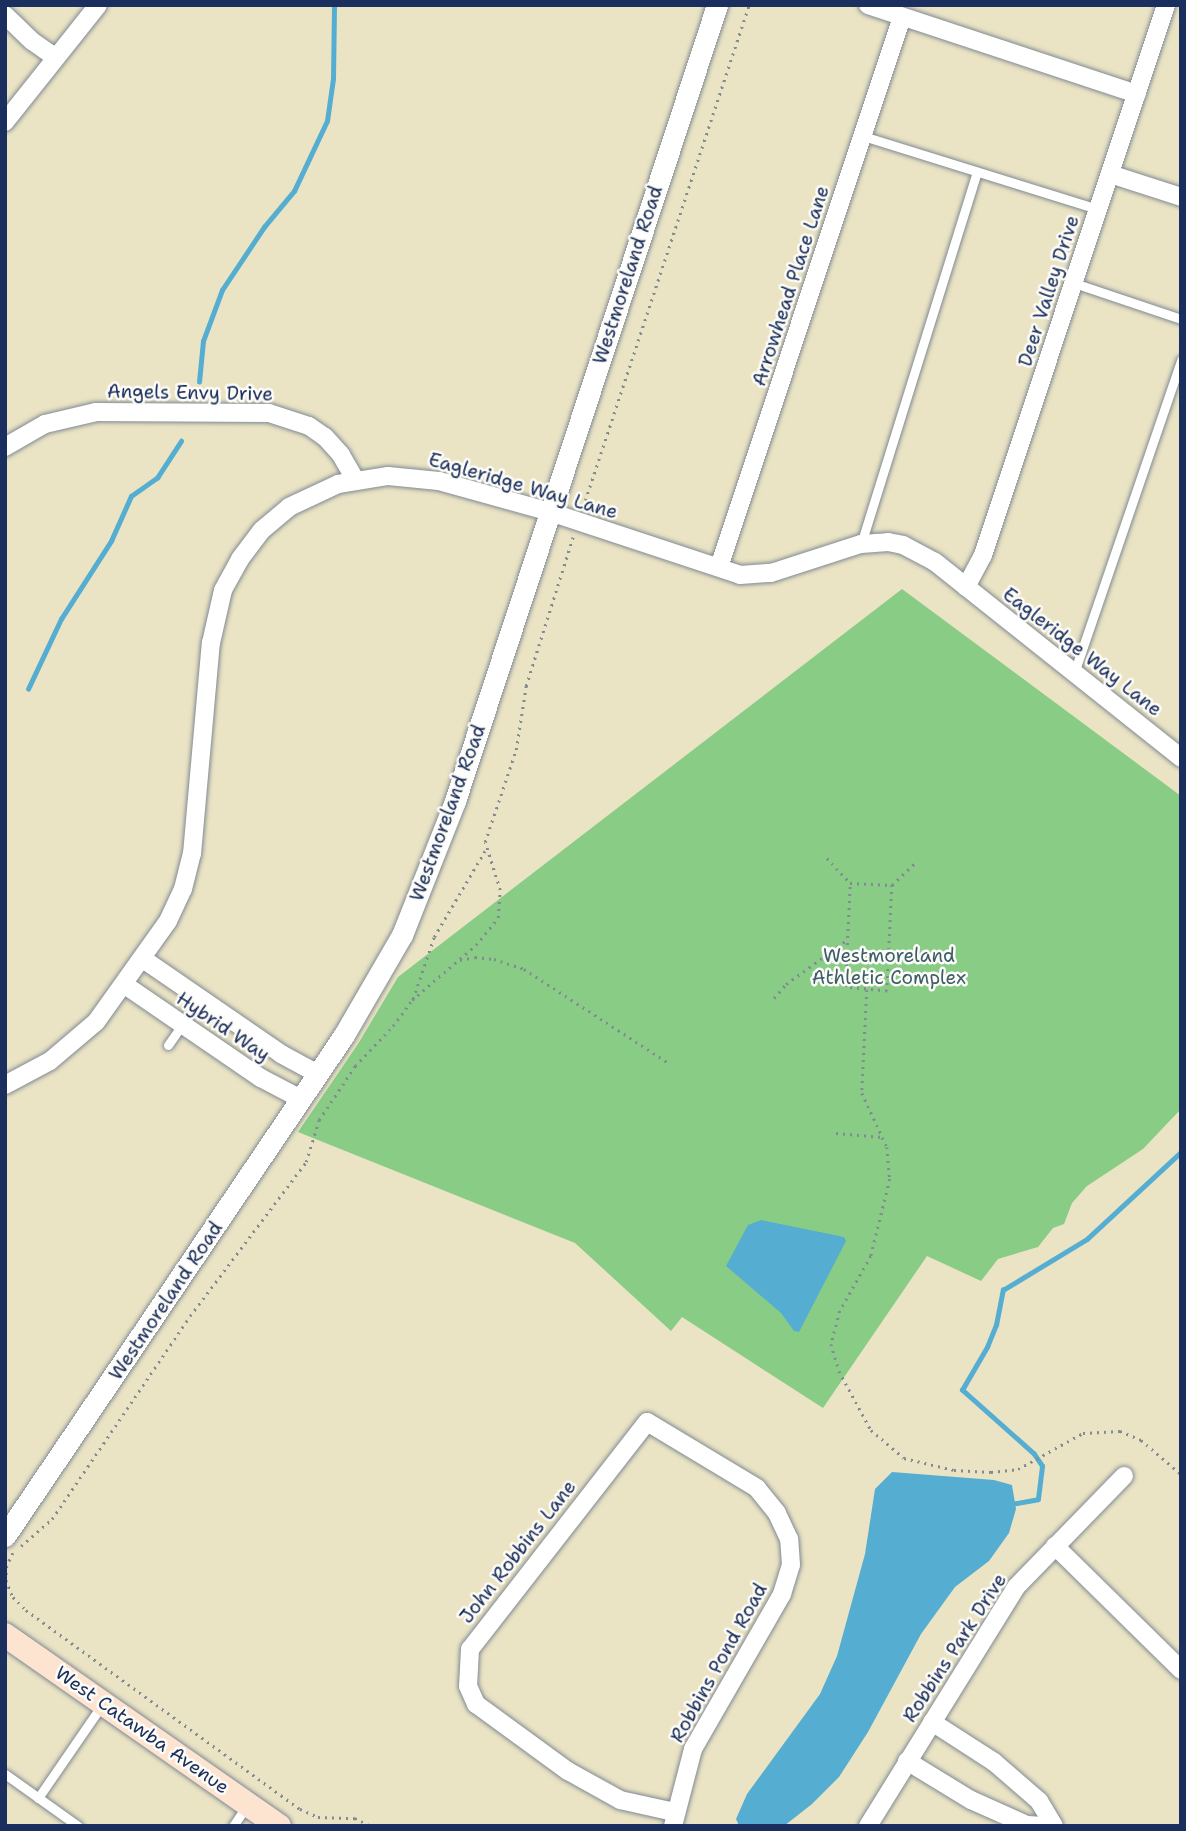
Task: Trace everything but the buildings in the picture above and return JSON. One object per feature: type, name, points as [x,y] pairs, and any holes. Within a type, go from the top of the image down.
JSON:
[{"type":"main road","name":"West Catawba Avenue","points":[[5,1635],[279,1826]]},
{"type":"street","points":[[5,122],[98,5]]},
{"type":"street","name":"Westmoreland Road","points":[[5,1536],[318,1074],[386,964],[428,875],[717,5]]},
{"type":"street","points":[[868,5],[1137,94]]},
{"type":"street","points":[[1164,10],[1181,20]]},
{"type":"street","name":"Deer Valley Drive","points":[[966,587],[983,555],[1164,10]]},
{"type":"street","points":[[5,15],[32,41],[55,57]]},
{"type":"street","name":"Arrowhead Place Lane","points":[[719,567],[902,17]]},
{"type":"street","points":[[1111,174],[1181,197]]},
{"type":"street","name":"Angels Envy Drive","points":[[5,447],[45,424],[96,412],[269,412],[317,431],[341,455],[355,479]]},
{"type":"street","name":"Eagleridge Way Lane","points":[[5,1085],[41,1066],[96,1022],[143,959],[177,905],[191,863],[211,643],[223,590],[250,544],[275,518],[305,498],[355,479],[388,476],[422,478],[550,512],[740,575],[755,575],[861,544],[888,542],[920,552],[1181,758]]},
{"type":"street","name":"Hybrid Way","points":[[143,959],[281,1054],[318,1074]]},
{"type":"street","name":"Hybrid Way","points":[[125,985],[261,1078],[301,1099]]},
{"type":"street","name":"John Robbins Lane","points":[[647,1422],[470,1648],[468,1686],[476,1704],[568,1771],[620,1800],[674,1819]]},
{"type":"street","name":"Robbins Pond Road","points":[[647,1422],[757,1488],[777,1513],[789,1539],[791,1565],[782,1594],[693,1749],[674,1819]]},
{"type":"street","name":"Robbins Park Drive","points":[[867,1826],[1016,1587],[1124,1476]]},
{"type":"street","points":[[1055,1546],[1181,1670]]},
{"type":"street","points":[[932,1721],[994,1762],[1039,1801],[1054,1826]]},
{"type":"street","points":[[907,1761],[971,1801],[1027,1825],[1044,1826]]},
{"type":"lane","points":[[863,136],[1099,209]]},
{"type":"lane","points":[[861,544],[977,172]]},
{"type":"lane","points":[[1074,283],[1181,319]]},
{"type":"lane","points":[[1074,673],[1181,360]]},
{"type":"lane","points":[[168,1045],[201,999]]},
{"type":"lane","points":[[38,1798],[103,1703]]},
{"type":"lane","points":[[5,1774],[78,1826]]},
{"type":"lane","points":[[233,1826],[248,1805]]},
{"type":"path","points":[[412,1000],[434,937],[486,849]]},
{"type":"path","points":[[827,858],[850,883],[845,987],[887,991],[892,884]]},
{"type":"path","points":[[850,883],[892,884],[917,861]]},
{"type":"path","points":[[774,998],[786,984],[847,940]]},
{"type":"path","points":[[846,955],[888,956]]},
{"type":"path","points":[[457,961],[483,957],[524,969],[669,1063]]},
{"type":"path","points":[[867,990],[862,1093],[890,1156],[887,1194],[871,1256],[831,1334],[831,1344],[839,1371],[871,1430],[904,1458],[974,1472],[1007,1471],[1026,1465],[1083,1433],[1120,1431],[1141,1440],[1181,1474]]},
{"type":"path","points":[[836,1133],[883,1137]]},
{"type":"green space","name":"Westmoreland Athletic Complex","points":[[902,589],[1181,796],[1181,1109],[1143,1149],[1087,1186],[1072,1203],[1064,1224],[1053,1228],[1038,1247],[998,1259],[981,1281],[927,1256],[823,1408],[682,1317],[671,1331],[575,1243],[298,1132],[358,1044],[398,977]]},
{"type":"water","points":[[761,1220],[844,1237],[846,1241],[799,1332],[794,1331],[781,1313],[726,1266],[748,1225]]},
{"type":"water","points":[[892,1472],[994,1480],[1012,1485],[1016,1509],[1009,1533],[989,1561],[955,1587],[921,1634],[868,1732],[839,1777],[812,1804],[784,1826],[739,1826],[736,1819],[747,1794],[820,1694],[837,1656],[865,1554],[875,1489]]},
{"type":"waterway","points":[[199,382],[203,341],[222,290],[264,227],[294,191],[327,121],[333,79],[334,5]]},
{"type":"waterway","points":[[28,689],[61,619],[111,541],[131,496],[157,478],[181,441]]},
{"type":"waterway","points":[[1011,1504],[1038,1499],[1042,1466],[1034,1454],[962,1390],[987,1347],[996,1325],[1003,1290],[1087,1239],[1181,1152]]}]
